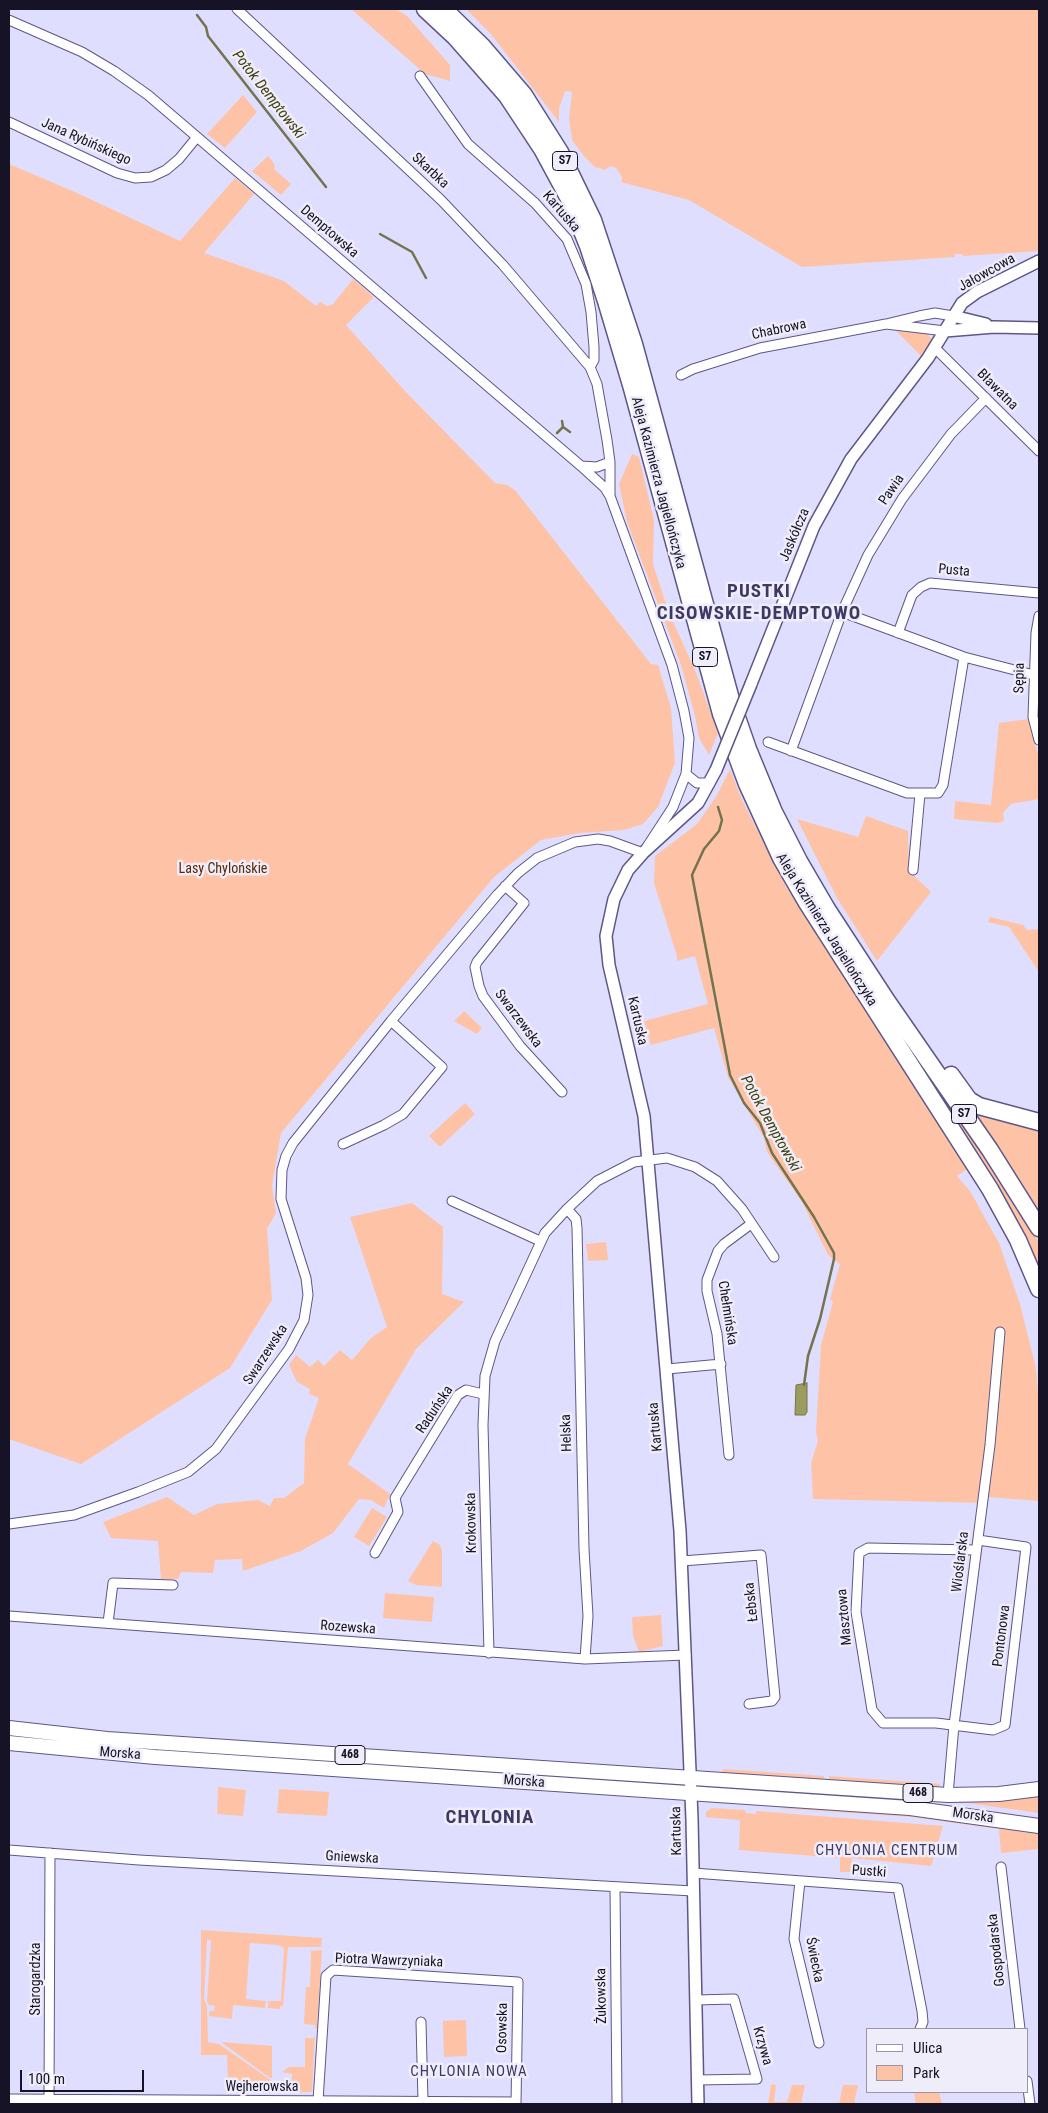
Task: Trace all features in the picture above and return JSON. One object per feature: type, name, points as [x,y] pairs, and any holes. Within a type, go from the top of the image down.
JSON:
[{"type":"highway","name":"Aleja Kazimierza Jagiellończyka","points":[[425,9],[455,37],[507,96],[542,149],[569,199],[602,286],[721,714],[750,793],[781,858],[807,902],[994,1195],[1018,1240],[1039,1289]]},
{"type":"highway","name":"Aleja Kazimierza Jagiellończyka","points":[[444,9],[482,46],[524,96],[560,152],[585,202],[634,344],[719,657],[748,749],[774,812],[799,861],[887,1002],[990,1150],[1039,1228]]},
{"type":"highway","points":[[887,1002],[921,1033],[969,1100],[979,1106],[1039,1122]]},
{"type":"main road","name":"Morska","points":[[9,1728],[107,1739],[948,1795],[999,1794],[1039,1789]]},
{"type":"main road","name":"Morska","points":[[9,1743],[146,1756],[910,1808],[1039,1826]]},
{"type":"street","name":"Skarbka","points":[[237,9],[441,200],[503,265],[590,367]]},
{"type":"street","name":"Demptowska","points":[[9,20],[82,52],[114,70],[148,95],[581,466],[605,488],[610,496]]},
{"type":"street","name":"Kartuska","points":[[420,76],[468,144],[535,203],[567,239],[586,284],[594,347],[594,360],[590,367],[597,384],[610,462],[610,496],[679,691],[689,738],[686,774],[673,807],[643,853],[623,878],[610,914],[606,936],[608,965],[644,1116],[667,1369],[682,1561],[686,1655],[691,1779],[698,2104]]},
{"type":"street","name":"Jana Rybińskiego","points":[[9,122],[117,174],[135,178],[151,177],[166,170],[179,159],[197,137]]},
{"type":"street","name":"Jałowcowa","points":[[953,316],[969,297],[1039,261]]},
{"type":"street","name":"Chabrowa","points":[[681,375],[693,369],[760,348],[919,316],[935,314],[953,316],[994,327]]},
{"type":"street","name":"Jaskółcza","points":[[643,853],[690,812],[710,783],[824,505],[851,459],[935,348],[953,316]]},
{"type":"street","name":"Chabrowa","points":[[886,324],[945,331],[994,327],[1039,328]]},
{"type":"street","name":"Bławatna","points":[[935,348],[1039,451]]},
{"type":"street","name":"Pawia","points":[[791,751],[842,612],[868,555],[902,499],[950,434],[986,398]]},
{"type":"street","points":[[581,466],[597,466],[610,462]]},
{"type":"street","name":"Pusta","points":[[898,633],[912,595],[921,587],[930,583],[1039,593]]},
{"type":"street","points":[[842,612],[964,657],[1034,675]]},
{"type":"street","name":"Sępia","points":[[1039,616],[1036,633],[1033,717],[1039,740]]},
{"type":"street","points":[[768,742],[885,786],[920,794],[932,794],[942,789],[964,657]]},
{"type":"street","points":[[686,774],[697,784],[710,783]]},
{"type":"street","points":[[913,870],[920,794]]},
{"type":"street","name":"Swarzewska","points":[[9,1524],[74,1515],[167,1481],[188,1472],[206,1458],[230,1433],[289,1348],[304,1320],[307,1308],[308,1295],[304,1265],[281,1199],[282,1170],[286,1156],[305,1127],[391,1021],[505,886],[537,858],[574,842],[598,839],[610,841],[643,853]]},
{"type":"street","name":"Swarzewska","points":[[505,886],[524,903],[477,962],[475,967],[479,986],[483,996],[520,1046],[562,1092]]},
{"type":"street","points":[[343,1144],[384,1126],[403,1114],[442,1066],[391,1021]]},
{"type":"street","points":[[483,1394],[491,1349],[540,1241],[567,1208],[597,1181],[613,1171],[634,1162],[649,1160],[671,1159],[695,1167],[709,1175],[732,1196],[774,1257]]},
{"type":"street","points":[[452,1200],[540,1241]]},
{"type":"street","name":"Helska","points":[[567,1208],[576,1220],[577,1228],[584,1549],[588,1616],[585,1659]]},
{"type":"street","name":"Chełmińska","points":[[729,1455],[717,1334],[707,1291],[708,1272],[718,1251],[724,1244],[751,1224]]},
{"type":"street","name":"Wioślarska","points":[[948,1795],[954,1725],[990,1445],[1000,1332]]},
{"type":"street","name":"Chełmińska","points":[[667,1369],[721,1364]]},
{"type":"street","name":"Raduńska","points":[[375,1553],[398,1512],[395,1498],[458,1395],[466,1390],[483,1394]]},
{"type":"street","name":"Krokowska","points":[[483,1394],[490,1653]]},
{"type":"street","name":"Pontonowa","points":[[954,1725],[993,1730],[1003,1727],[1005,1723],[1026,1547],[978,1540]]},
{"type":"street","name":"Masztowa","points":[[954,1725],[916,1722],[888,1724],[883,1723],[874,1714],[856,1612],[857,1558],[862,1550],[868,1548],[976,1550]]},
{"type":"street","name":"Łebska","points":[[682,1561],[761,1555],[776,1697],[772,1701],[749,1704]]},
{"type":"street","points":[[108,1623],[113,1583],[173,1585]]},
{"type":"street","name":"Rozewska","points":[[9,1616],[585,1659],[686,1655]]},
{"type":"street","name":"Gniewska","points":[[9,1850],[694,1892]]},
{"type":"street","name":"Starogardzka","points":[[49,2102],[50,1853]]},
{"type":"street","name":"Gospodarska","points":[[1001,1868],[1020,2028]]},
{"type":"street","name":"Pustki","points":[[693,1873],[898,1888],[922,2011],[923,2022],[920,2028]]},
{"type":"street","name":"Świecka","points":[[800,1881],[794,1939],[820,2043]]},
{"type":"street","name":"Żukowska","points":[[615,1887],[617,2104]]},
{"type":"street","name":"Piotra Wawrzyniaka","points":[[318,2101],[326,1983],[329,1972],[343,1970],[518,1982]]},
{"type":"street","name":"Osowska","points":[[516,2103],[518,1982]]},
{"type":"street","name":"Krzywa","points":[[696,2000],[734,1999],[757,2079],[697,2080]]},
{"type":"street","points":[[421,2022],[423,2101]]},
{"type":"street","points":[[1028,2089],[1030,2104]]},
{"type":"street","name":"Wejherowska","points":[[9,2099],[49,2102],[423,2101],[516,2103]]},
{"type":"green space","points":[[351,9],[396,9],[407,16],[450,65],[450,81],[425,74]]},
{"type":"green space","points":[[466,9],[1039,9],[1039,251],[963,256],[962,254],[955,254],[955,257],[802,267],[689,200],[621,182],[622,177],[616,168],[610,166],[605,170],[595,167],[572,140],[569,119],[572,92],[565,91],[559,108],[559,122],[490,33]]},
{"type":"green space","points":[[243,95],[257,112],[225,148],[207,134]]},
{"type":"green space","points":[[268,156],[275,165],[274,169],[291,184],[281,195],[252,171]]},
{"type":"green space","name":"Lasy Chylońskie","points":[[9,164],[75,192],[180,241],[235,178],[254,194],[204,253],[284,281],[316,306],[320,302],[327,306],[333,304],[353,279],[374,297],[346,325],[404,390],[495,483],[507,485],[515,490],[651,664],[658,665],[671,708],[675,763],[658,807],[643,824],[624,830],[580,833],[541,840],[494,877],[281,1133],[272,1186],[276,1213],[267,1229],[272,1300],[230,1368],[81,1464],[9,1439]]},
{"type":"green space","points":[[896,331],[926,332],[933,341],[922,357]]},
{"type":"green space","points":[[632,454],[639,457],[654,520],[653,564],[669,613],[695,670],[718,733],[709,755],[699,738],[681,665],[627,522],[619,484]]},
{"type":"green space","points":[[1028,719],[1039,758],[1039,799],[1011,804],[1003,813],[1004,821],[997,823],[954,819],[955,801],[991,805],[999,723]]},
{"type":"green space","points":[[730,769],[742,800],[786,887],[969,1168],[957,1176],[970,1191],[999,1243],[1020,1304],[1036,1368],[1039,1407],[1039,1501],[988,1497],[986,1503],[813,1499],[811,1463],[818,1441],[816,1432],[821,1345],[833,1302],[830,1299],[840,1264],[828,1255],[802,1202],[767,1152],[764,1138],[728,1077],[714,1028],[651,1045],[644,1021],[708,1004],[695,956],[677,961],[654,883],[655,856],[697,824],[717,795]]},
{"type":"green space","points":[[866,816],[908,831],[909,871],[931,892],[877,961],[837,898],[797,819],[858,837]]},
{"type":"green space","points":[[990,917],[1023,925],[1027,930],[1039,929],[1039,972],[1009,927],[988,922]]},
{"type":"green space","points":[[464,1011],[482,1028],[477,1034],[454,1021]]},
{"type":"green space","points":[[465,1103],[475,1114],[440,1147],[429,1136]]},
{"type":"green space","points":[[968,1105],[1039,1126],[1039,1216]]},
{"type":"green space","points":[[955,1113],[998,1175],[1036,1237],[1039,1243],[1039,1271],[982,1162],[953,1115]]},
{"type":"green space","points":[[412,1203],[443,1227],[442,1294],[464,1302],[416,1349],[348,1464],[390,1494],[384,1508],[371,1500],[359,1499],[333,1533],[301,1551],[243,1571],[242,1559],[215,1560],[213,1573],[181,1572],[178,1579],[161,1579],[158,1541],[111,1538],[103,1522],[167,1497],[194,1515],[217,1504],[258,1500],[270,1506],[274,1498],[284,1498],[304,1483],[305,1439],[319,1398],[309,1394],[310,1389],[297,1382],[289,1365],[296,1355],[310,1367],[318,1360],[324,1366],[340,1350],[352,1360],[371,1338],[387,1327],[350,1217]]},
{"type":"green space","points":[[606,1242],[608,1260],[588,1261],[586,1244]]},
{"type":"green space","points":[[372,1508],[387,1517],[369,1546],[354,1537]]},
{"type":"green space","points":[[433,1541],[440,1545],[442,1551],[442,1587],[416,1585],[408,1581]]},
{"type":"green space","points":[[385,1593],[434,1597],[432,1622],[383,1618]]},
{"type":"green space","points":[[661,1615],[663,1646],[639,1652],[633,1636],[632,1617]]},
{"type":"green space","points":[[723,1769],[824,1776],[824,1782],[721,1775]]},
{"type":"green space","points":[[829,1776],[941,1784],[934,1788],[829,1782]]},
{"type":"green space","points":[[218,1787],[246,1790],[243,1816],[217,1814]]},
{"type":"green space","points":[[721,1788],[787,1792],[799,1790],[1039,1793],[1039,1813],[968,1803],[721,1790]]},
{"type":"green space","points":[[279,1789],[329,1792],[327,1816],[277,1813]]},
{"type":"green space","points":[[797,1805],[892,1812],[1039,1831],[1039,1849],[1001,1853],[999,1829],[912,1817],[778,1808]]},
{"type":"green space","points":[[712,1808],[745,1810],[746,1813],[756,1814],[756,1811],[943,1826],[931,1866],[852,1858],[851,1872],[840,1872],[840,1858],[739,1850],[740,1820],[706,1817],[706,1812]]},
{"type":"green space","points":[[201,1930],[322,1938],[321,1947],[288,1947],[283,2006],[280,2006],[280,2009],[268,2008],[268,2001],[281,2001],[284,1948],[278,1945],[250,1943],[246,1999],[266,2001],[265,2008],[233,2005],[232,2019],[209,2016],[209,2011],[214,2011],[215,2006],[209,2005],[207,2002],[211,1940],[207,1940],[204,1999],[207,2006],[208,2042],[219,2044],[272,2081],[271,2087],[274,2087],[270,2093],[225,2092],[225,2083],[228,2082],[227,2055],[201,2055]]},
{"type":"green space","points":[[322,1950],[317,2028],[315,2028],[315,2025],[304,2024],[306,1987],[310,1987],[311,1951]]},
{"type":"green space","points":[[466,2020],[467,2056],[444,2057],[443,2021]]},
{"type":"green space","points":[[315,2034],[312,2092],[282,2093],[280,2090],[282,2080],[292,2080],[292,2074],[282,2072],[289,2067],[305,2067],[305,2038],[314,2038]]},
{"type":"green space","points":[[221,2042],[272,2046],[272,2078],[270,2078]]},
{"type":"green space","points":[[774,2084],[776,2086],[774,2102],[787,2102],[792,2085],[805,2085],[801,2104],[768,2104],[771,2085]]},
{"type":"green space","points":[[843,2085],[858,2085],[854,2104],[839,2104]]},
{"type":"green space","points":[[914,2093],[939,2093],[942,2104],[916,2104]]},
{"type":"shaded area","points":[[807,1383],[807,1412],[805,1415],[795,1415],[796,1385]]},
{"type":"waterway","name":"Potok Demptowski","points":[[197,15],[206,27],[208,36],[326,187]]},
{"type":"waterway","name":"Potok Demptowski","points":[[380,234],[412,252],[426,278]]},
{"type":"waterway","name":"Potok Demptowski","points":[[562,421],[563,427],[570,432]]},
{"type":"waterway","points":[[557,433],[563,427]]},
{"type":"waterway","name":"Potok Demptowski","points":[[718,807],[722,820],[719,831],[704,849],[692,875],[730,1075],[744,1103],[760,1123],[772,1153],[814,1217],[834,1253],[820,1319],[808,1356],[804,1385]]},
{"type":"district","name":"PUSTKI CISOWSKIE-DEMPTOWO","points":[[759,603]]},
{"type":"district","name":"CHYLONIA","points":[[490,1818]]},
{"type":"district","name":"CHYLONIA CENTRUM","points":[[887,1851]]},
{"type":"district","name":"CHYLONIA NOWA","points":[[469,2072]]}]
